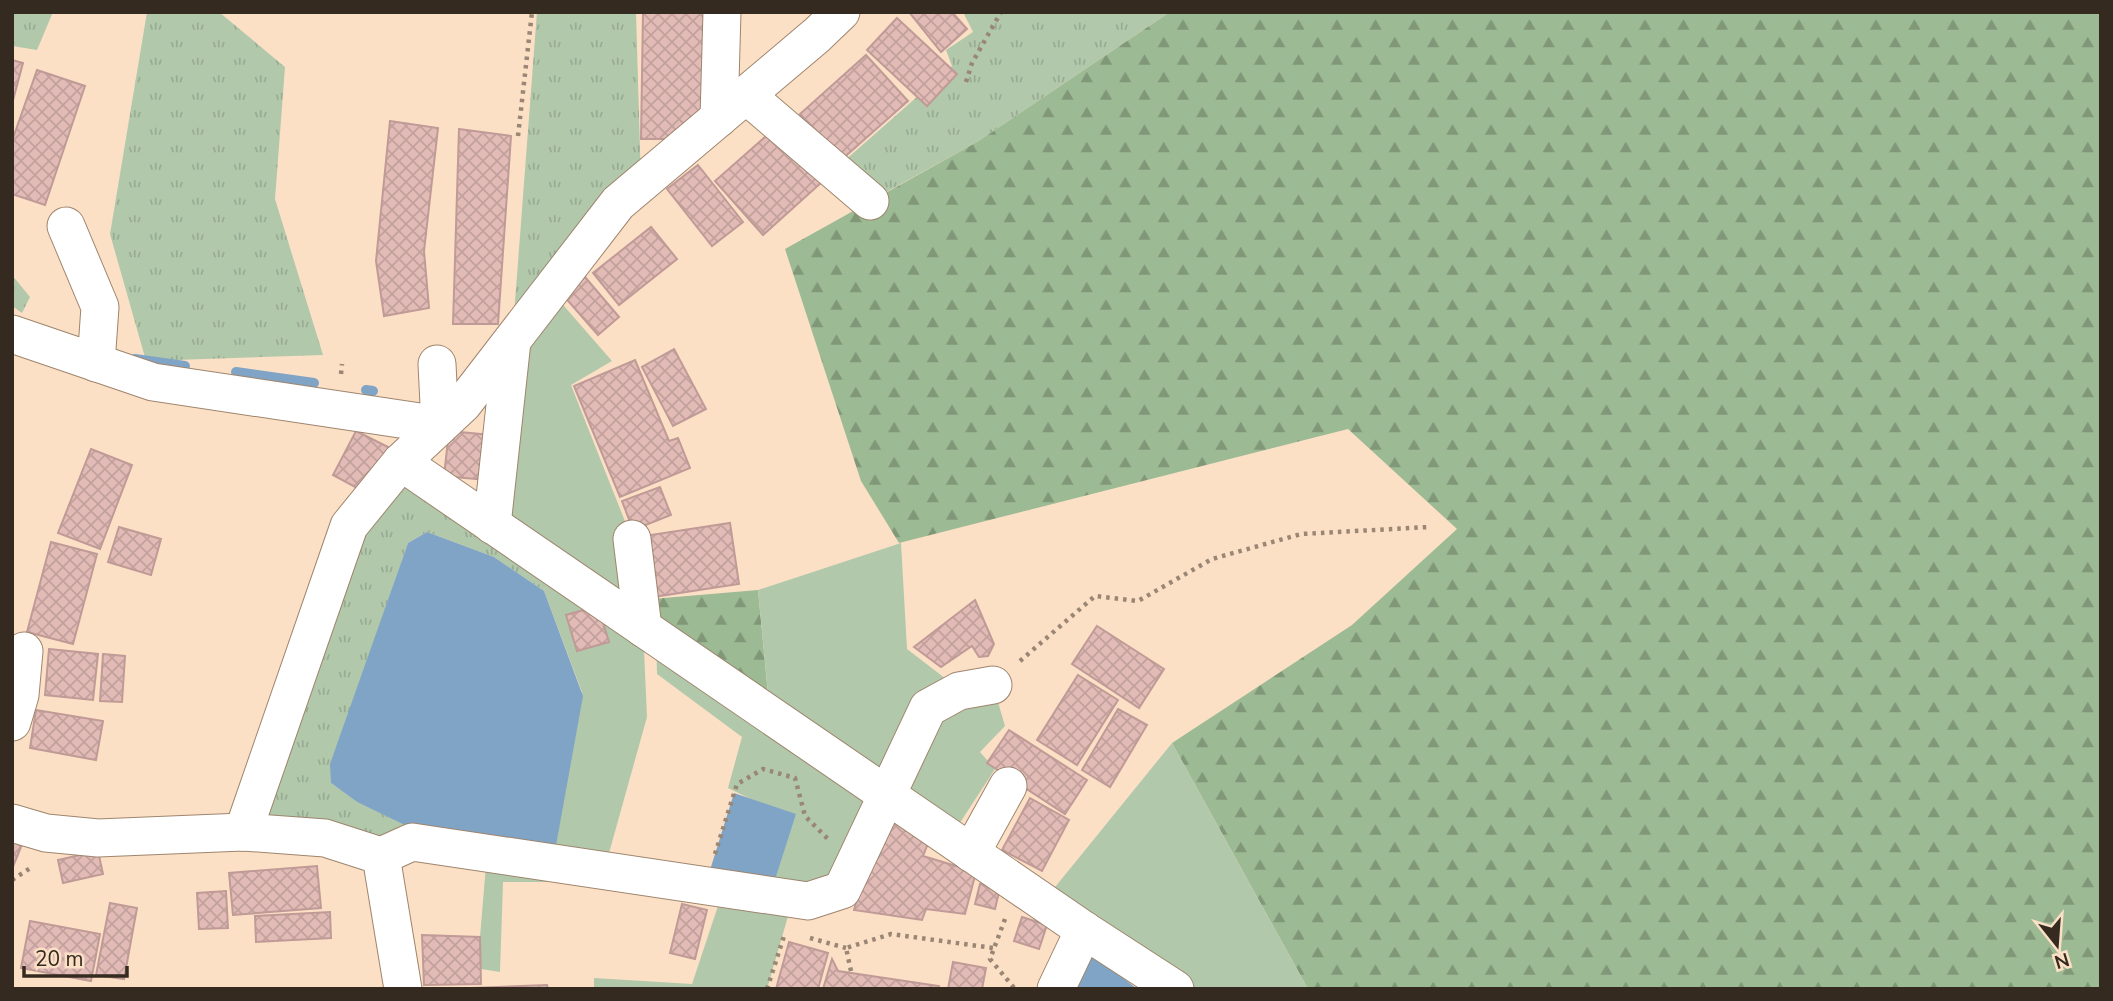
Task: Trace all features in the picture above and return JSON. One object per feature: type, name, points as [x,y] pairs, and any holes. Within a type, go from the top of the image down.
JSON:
[{"type":"street","points":[[722,12],[732,106],[870,201]]},
{"type":"street","points":[[243,832],[348,528],[401,462],[463,404],[618,203],[841,12]]},
{"type":"street","points":[[66,226],[100,306],[97,351]]},
{"type":"street","points":[[12,334],[97,351],[153,382],[440,425]]},
{"type":"street","points":[[492,525],[512,341]]},
{"type":"street","points":[[437,364],[440,425]]},
{"type":"street","points":[[401,462],[1084,930],[1175,989]]},
{"type":"street","points":[[632,539],[643,628]]},
{"type":"street","points":[[12,722],[20,695],[23,651]]},
{"type":"street","points":[[12,823],[46,833],[98,838],[243,832],[325,838],[381,856],[412,842],[808,901],[842,890],[928,708],[959,691],[993,685]]},
{"type":"street","points":[[971,853],[1008,786]]},
{"type":"street","points":[[381,856],[403,989]]},
{"type":"street","points":[[1056,989],[1084,930]]},
{"type":"path","points":[[518,136],[532,12]]},
{"type":"path","points":[[966,82],[972,63],[1001,12]]},
{"type":"path","points":[[993,685],[1094,596],[1138,601],[1212,559],[1301,534],[1429,527]]},
{"type":"path","points":[[705,886],[737,784],[763,769],[795,778],[805,816],[830,841]]},
{"type":"path","points":[[767,989],[786,932],[846,948],[891,934],[993,948]]},
{"type":"path","points":[[846,948],[851,971]]},
{"type":"path","points":[[990,959],[1015,989]]},
{"type":"green space","points":[[12,12],[53,12],[37,50],[12,46]]},
{"type":"green space","points":[[147,12],[219,12],[285,67],[275,199],[323,355],[146,361],[110,234]]},
{"type":"green space","points":[[537,12],[636,12],[641,183],[512,341]]},
{"type":"green space","points":[[963,12],[1170,12],[977,142],[870,201],[834,170],[952,66],[946,50],[973,32]]},
{"type":"green space","points":[[1170,12],[2101,12],[2101,989],[1308,989],[1172,743],[1352,625],[1457,529],[1348,429],[899,543],[861,481],[785,249],[977,142]]},
{"type":"green space","points":[[12,275],[30,297],[22,313],[12,306]]},
{"type":"green space","points":[[551,291],[612,361],[571,385],[632,539],[643,628],[647,717],[604,871],[529,853],[582,692],[544,591],[554,567],[492,525],[512,341]]},
{"type":"green space","points":[[401,462],[554,567],[544,591],[494,557],[427,532],[408,543],[331,765],[331,783],[357,802],[410,827],[411,842],[243,832],[349,526]]},
{"type":"green space","points":[[901,543],[907,649],[963,692],[993,685],[1005,726],[980,752],[995,769],[950,838],[888,795],[842,890],[793,899],[767,989],[594,989],[594,978],[692,984],[724,888],[796,815],[728,788],[742,737],[657,674],[656,637],[770,714],[758,590]]},
{"type":"green space","points":[[758,590],[770,715],[640,600]]},
{"type":"green space","points":[[1172,743],[1308,989],[1177,989],[1043,902]]},
{"type":"green space","points":[[487,853],[566,882],[503,882],[500,972],[481,969],[480,937]]},
{"type":"water","points":[[427,532],[494,557],[544,591],[583,696],[555,851],[413,829],[357,802],[331,783],[330,764],[408,543]]},
{"type":"water","points":[[734,793],[796,814],[770,895],[705,886]]},
{"type":"water","points":[[1078,942],[1137,989],[1054,989]]},
{"type":"building","points":[[643,12],[710,12],[709,115],[676,139],[641,139]]},
{"type":"building","points":[[909,12],[952,12],[967,29],[941,52]]},
{"type":"building","points":[[897,18],[957,74],[927,106],[867,50]]},
{"type":"building","points":[[866,55],[908,101],[841,160],[800,114]]},
{"type":"building","points":[[12,60],[23,63],[12,104]]},
{"type":"building","points":[[37,70],[85,86],[45,205],[12,194],[12,141]]},
{"type":"building","points":[[390,121],[438,128],[424,251],[429,308],[384,316],[376,261]]},
{"type":"building","points":[[459,129],[511,136],[498,324],[453,324]]},
{"type":"building","points":[[774,129],[822,182],[763,235],[715,181]]},
{"type":"building","points":[[698,165],[743,222],[712,246],[667,189]]},
{"type":"building","points":[[651,227],[677,259],[619,305],[593,273]]},
{"type":"building","points":[[585,277],[619,317],[598,335],[563,295]]},
{"type":"building","points":[[674,349],[706,409],[673,426],[642,367]]},
{"type":"building","points":[[635,360],[669,441],[678,438],[690,468],[620,497],[574,386]]},
{"type":"building","points":[[356,431],[392,449],[368,494],[333,475]]},
{"type":"building","points":[[449,431],[491,435],[486,480],[444,476]]},
{"type":"building","points":[[91,449],[132,465],[100,549],[58,533]]},
{"type":"building","points":[[660,487],[671,515],[633,530],[622,501]]},
{"type":"building","points":[[730,523],[739,584],[653,597],[644,536]]},
{"type":"building","points":[[119,527],[161,539],[151,575],[108,562]]},
{"type":"building","points":[[51,542],[97,554],[73,644],[27,632]]},
{"type":"building","points":[[975,600],[994,644],[988,656],[979,657],[972,646],[941,667],[914,647]]},
{"type":"building","points":[[598,606],[609,642],[577,651],[566,615]]},
{"type":"building","points":[[1097,626],[1164,669],[1139,708],[1072,664]]},
{"type":"building","points":[[49,649],[98,654],[93,700],[45,695]]},
{"type":"building","points":[[103,654],[125,656],[122,702],[100,701]]},
{"type":"building","points":[[1078,675],[1118,700],[1077,765],[1037,740]]},
{"type":"building","points":[[1118,709],[1147,725],[1110,787],[1082,770]]},
{"type":"building","points":[[36,710],[103,721],[96,760],[30,748]]},
{"type":"building","points":[[1009,730],[1087,780],[1065,814],[987,763]]},
{"type":"building","points":[[1030,798],[1069,820],[1042,871],[1002,850]]},
{"type":"building","points":[[891,815],[931,836],[923,856],[976,872],[965,914],[926,909],[922,920],[854,910],[873,845]]},
{"type":"building","points":[[12,841],[23,842],[12,869]]},
{"type":"building","points":[[98,851],[103,874],[63,883],[58,860]]},
{"type":"building","points":[[317,866],[321,908],[233,915],[229,873]]},
{"type":"building","points":[[980,884],[1000,888],[995,909],[975,904]]},
{"type":"building","points":[[226,891],[228,928],[199,929],[197,893]]},
{"type":"building","points":[[110,903],[137,908],[124,979],[96,975]]},
{"type":"building","points":[[682,904],[707,910],[695,959],[670,953]]},
{"type":"building","points":[[330,912],[331,938],[256,942],[255,916]]},
{"type":"building","points":[[1022,917],[1047,925],[1039,949],[1014,941]]},
{"type":"building","points":[[30,921],[100,934],[91,981],[21,968]]},
{"type":"building","points":[[422,935],[480,937],[481,984],[424,985]]},
{"type":"building","points":[[789,942],[828,953],[818,989],[776,989]]},
{"type":"building","points":[[832,959],[838,971],[939,986],[938,989],[823,989]]},
{"type":"building","points":[[953,962],[986,968],[982,989],[948,989]]},
{"type":"building","points":[[547,985],[548,989],[445,989]]},
{"type":"waterway","points":[[135,359],[185,366]]},
{"type":"waterway","points":[[236,372],[314,383]]},
{"type":"waterway","points":[[366,390],[373,391]]}]
